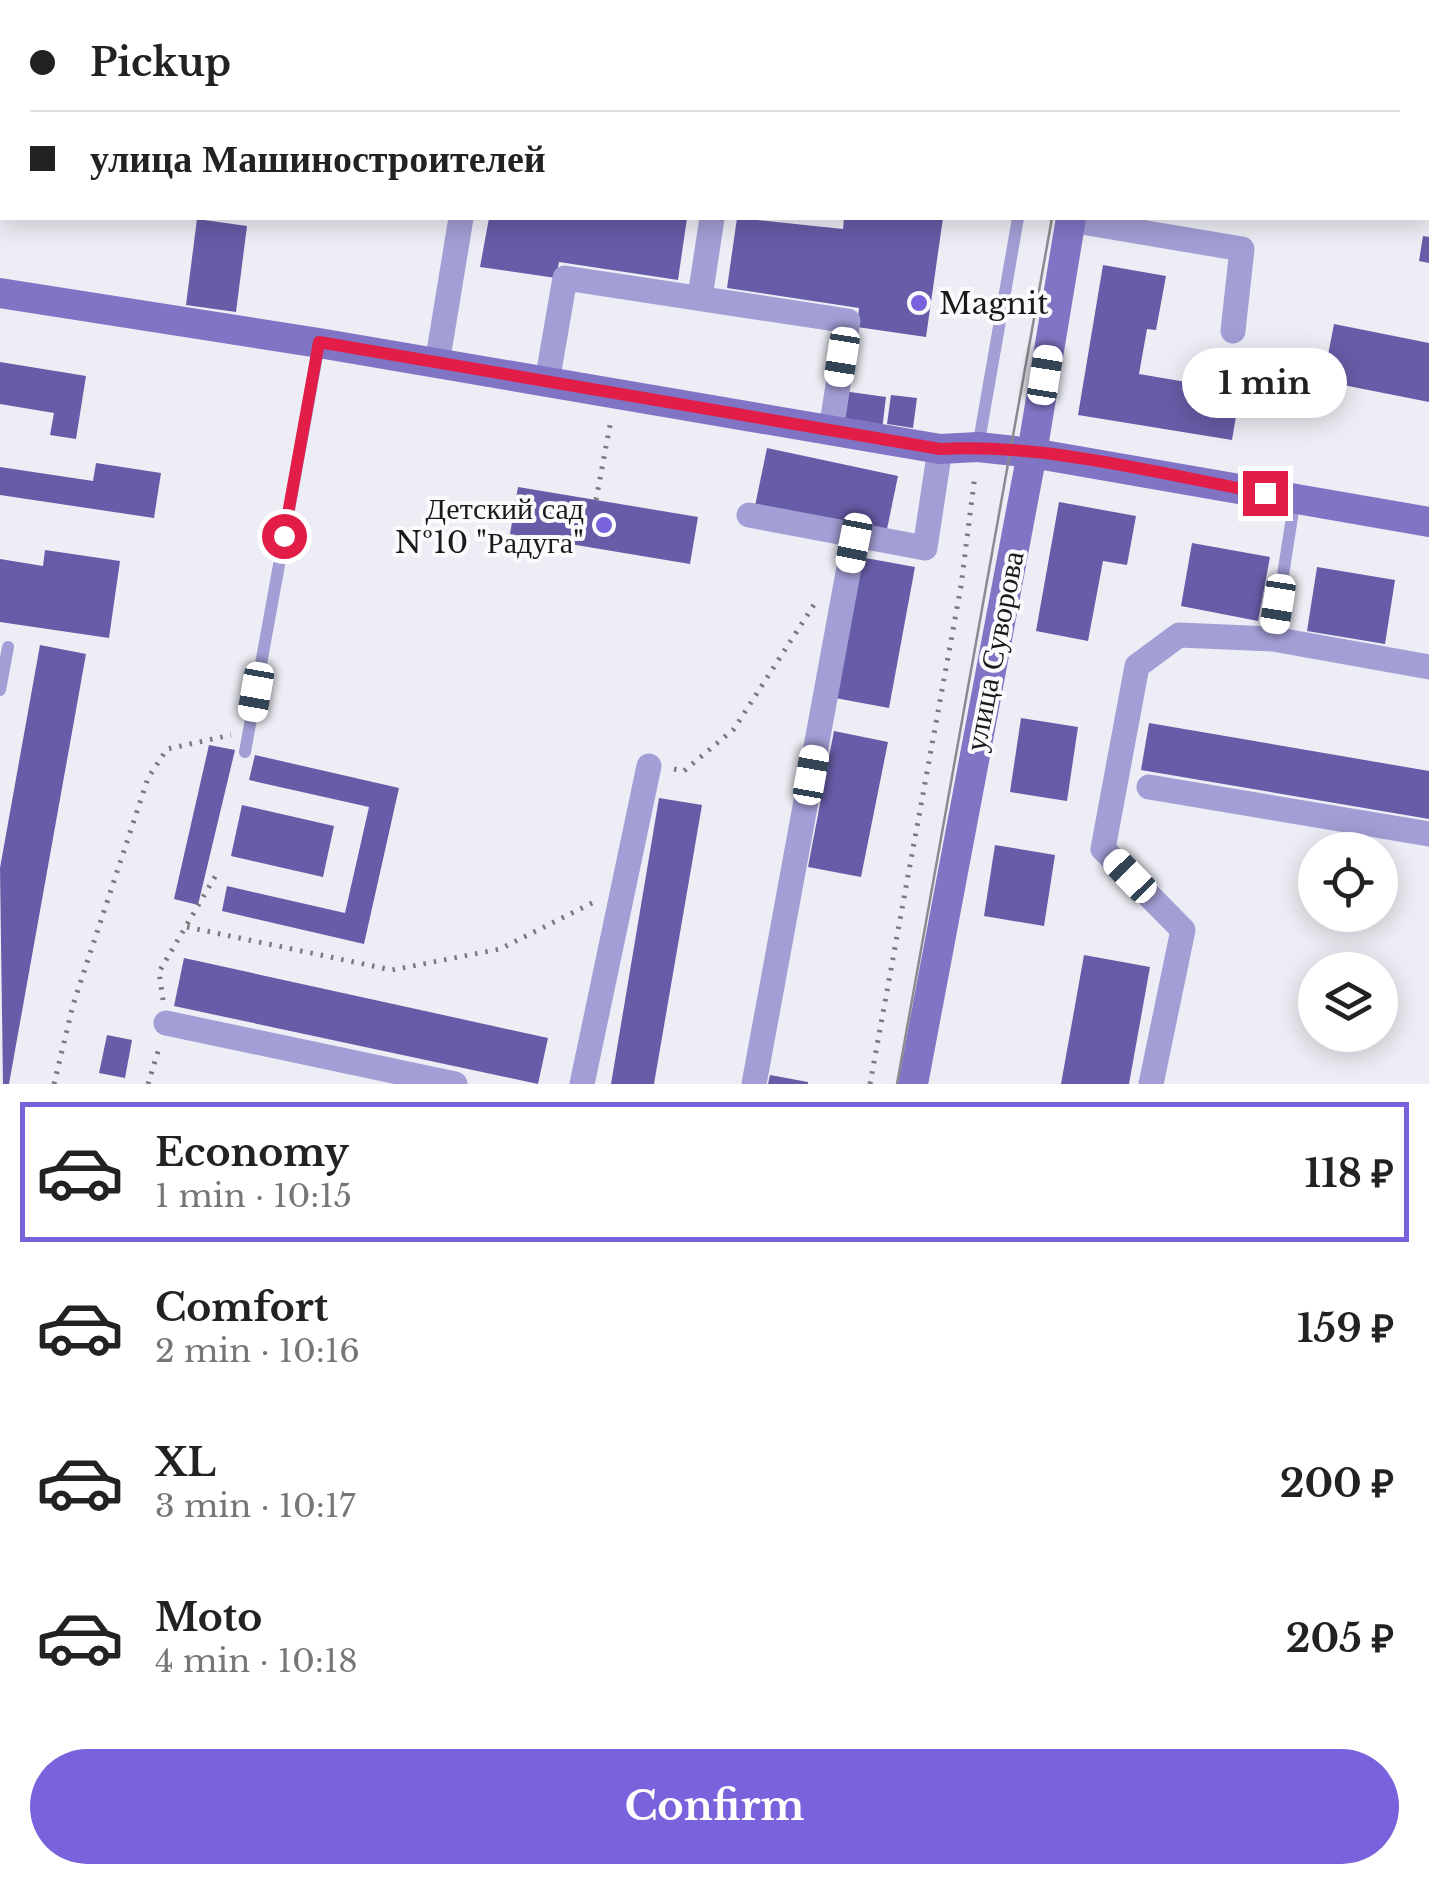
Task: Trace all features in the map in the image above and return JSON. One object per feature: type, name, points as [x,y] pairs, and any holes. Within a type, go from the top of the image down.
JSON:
[{"type":"street","points":[[437,364],[461,220]]},
{"type":"street","points":[[700,297],[712,220]]},
{"type":"street","name":"улица Суворова","points":[[913,1084],[1032,453],[1070,220]]},
{"type":"street","points":[[1076,220],[1242,249],[1233,331]]},
{"type":"street","points":[[547,382],[565,278],[848,320],[831,430]]},
{"type":"street","points":[[0,294],[319,342],[940,449],[978,447],[1032,453],[1429,522]]},
{"type":"street","points":[[749,516],[926,548],[940,449]]},
{"type":"street","points":[[754,1084],[855,535]]},
{"type":"street","points":[[1151,1084],[1183,930],[1103,848],[1137,666],[1179,636],[1273,639],[1429,667]]},
{"type":"street","points":[[582,1084],[650,766]]},
{"type":"street","points":[[1149,787],[1429,834]]},
{"type":"street","points":[[166,1023],[345,1072],[455,1084]]},
{"type":"lane","points":[[978,447],[1018,220]]},
{"type":"lane","points":[[245,752],[319,342]]},
{"type":"lane","points":[[1273,639],[1294,498]]},
{"type":"lane","points":[[0,690],[8,647]]},
{"type":"path","points":[[596,500],[615,395]]},
{"type":"path","points":[[870,1084],[962,586],[978,447]]},
{"type":"path","points":[[650,766],[684,771],[734,729],[824,589]]},
{"type":"path","points":[[54,1084],[73,1005],[148,778],[167,748],[249,731]]},
{"type":"path","points":[[148,1084],[166,1023],[159,972],[220,870]]},
{"type":"path","points":[[188,927],[392,970],[500,949],[624,888]]},
{"type":"building","points":[[197,220],[247,226],[236,312],[186,305]]},
{"type":"building","points":[[489,220],[687,220],[678,280],[559,262],[556,278],[480,267]]},
{"type":"building","points":[[737,220],[843,229],[844,220],[943,220],[926,337],[857,327],[859,308],[727,288]]},
{"type":"building","points":[[1423,236],[1429,237],[1429,263],[1419,261]]},
{"type":"building","points":[[1103,265],[1166,276],[1156,330],[1147,329],[1139,374],[1192,383],[1195,366],[1243,374],[1232,440],[1078,415]]},
{"type":"building","points":[[1334,324],[1429,343],[1429,402],[1323,381]]},
{"type":"building","points":[[0,362],[86,376],[76,439],[50,435],[54,413],[0,404]]},
{"type":"building","points":[[843,391],[886,397],[882,430],[839,424]]},
{"type":"building","points":[[891,395],[917,398],[913,428],[887,424]]},
{"type":"building","points":[[767,448],[898,476],[886,534],[755,506]]},
{"type":"building","points":[[96,463],[161,473],[154,518],[0,495],[0,467],[93,481]]},
{"type":"building","name":"Детский сад №10 \"Радуга\"","points":[[518,487],[698,517],[690,564],[510,534]]},
{"type":"building","points":[[1059,502],[1136,516],[1127,565],[1103,561],[1088,641],[1036,631]]},
{"type":"building","points":[[1192,543],[1270,557],[1258,621],[1181,606]]},
{"type":"building","points":[[45,550],[120,561],[109,638],[0,622],[0,559],[43,566]]},
{"type":"building","points":[[860,557],[915,567],[889,708],[835,698]]},
{"type":"building","points":[[1317,567],[1395,580],[1385,644],[1307,631]]},
{"type":"building","points":[[40,645],[86,654],[9,1084],[3,1084],[0,868]]},
{"type":"building","points":[[1021,718],[1078,727],[1067,801],[1010,792]]},
{"type":"building","points":[[1149,723],[1429,771],[1429,819],[1141,770]]},
{"type":"building","points":[[834,731],[888,742],[861,877],[808,867]]},
{"type":"building","points":[[209,745],[235,750],[198,905],[174,899]]},
{"type":"building","points":[[255,755],[399,788],[364,944],[222,911],[227,886],[345,913],[369,807],[249,780]]},
{"type":"building","points":[[659,798],[702,805],[654,1084],[611,1084]]},
{"type":"building","points":[[242,805],[334,826],[323,877],[231,856]]},
{"type":"building","points":[[995,845],[1055,855],[1044,926],[984,916]]},
{"type":"building","points":[[1084,955],[1150,967],[1129,1084],[1061,1084]]},
{"type":"building","points":[[184,958],[548,1038],[538,1084],[174,1006]]},
{"type":"building","points":[[107,1035],[132,1040],[125,1078],[99,1073]]},
{"type":"building","points":[[770,1075],[808,1082],[808,1084],[768,1084]]},
{"type":"tram line","points":[[897,1084],[1052,220]]},
{"type":"place","name":"Magnit","points":[[919,303]]},
{"type":"place","name":"Детский сад №10 \"Радуга\"","points":[[604,525]]},
{"type":"route","points":[[284,536],[319,342],[940,449],[978,447],[1032,453],[1265,493]]}]
